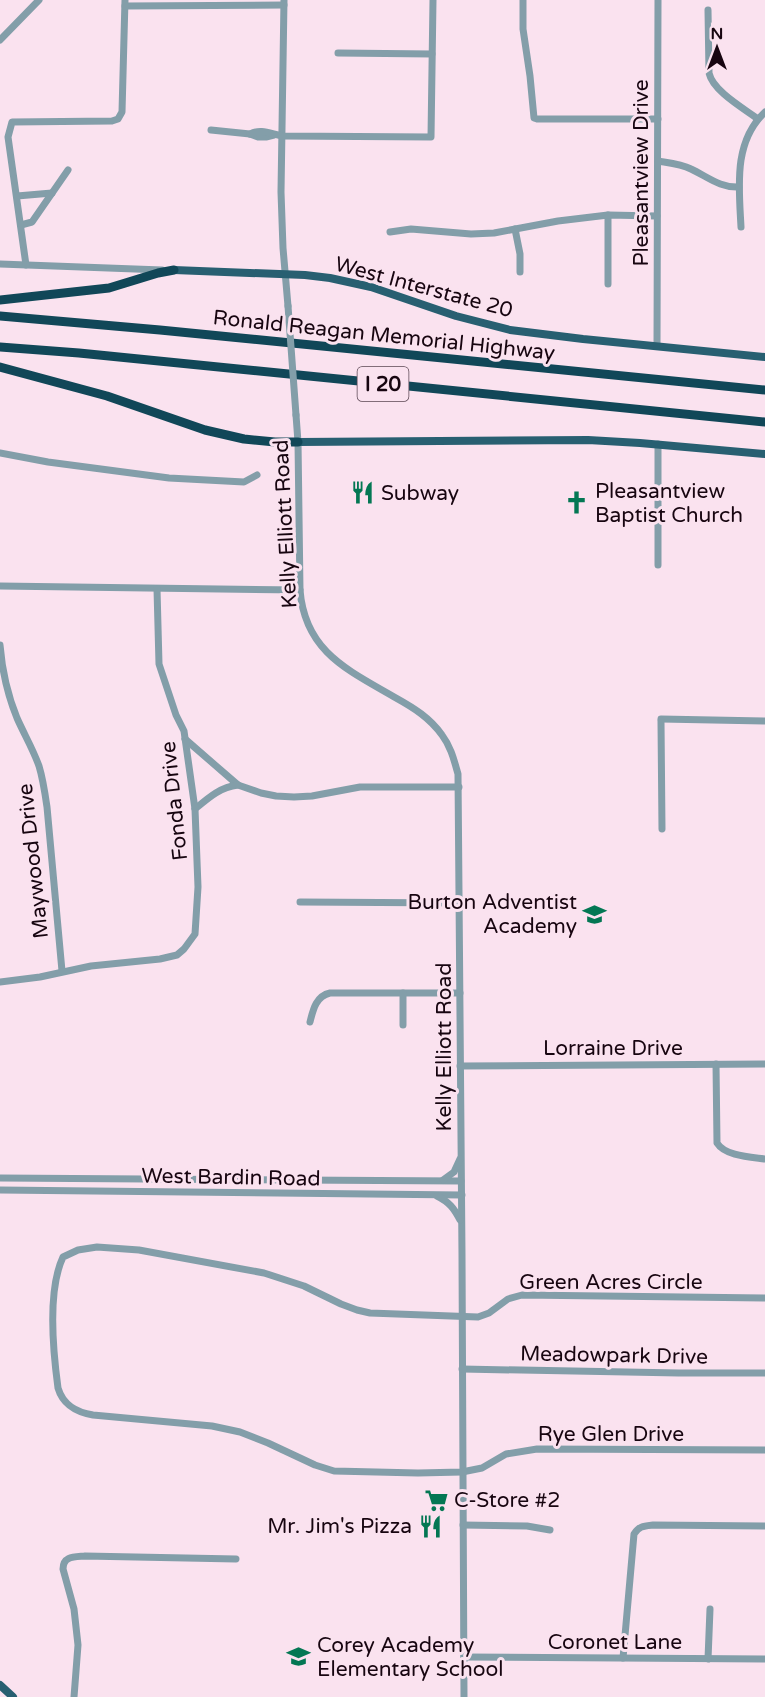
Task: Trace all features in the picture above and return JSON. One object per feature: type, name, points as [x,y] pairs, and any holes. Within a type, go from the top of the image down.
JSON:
[{"type":"highway","points":[[0,300],[108,288],[174,270]]},
{"type":"highway","name":"Ronald Reagan Memorial Highway","points":[[0,316],[765,390]]},
{"type":"highway","name":"I 20","points":[[0,347],[765,422]]},
{"type":"highway","points":[[0,367],[107,396],[204,430],[244,439],[298,442]]},
{"type":"main road","name":"West Interstate 20","points":[[174,270],[314,276],[352,282],[456,316],[510,330],[765,357]]},
{"type":"main road","points":[[298,442],[588,440],[765,454]]},
{"type":"main road","points":[[0,1685],[13,1697]]},
{"type":"street","points":[[0,40],[39,0]]},
{"type":"street","points":[[211,130],[250,134],[255,131],[267,131],[282,136],[431,137],[433,0]]},
{"type":"street","points":[[523,0],[523,29],[534,118],[537,120],[658,120]]},
{"type":"street","name":"Pleasantview Drive","points":[[657,346],[658,0]]},
{"type":"street","points":[[26,265],[8,137],[12,122],[112,121],[118,119],[122,112],[125,3],[284,3]]},
{"type":"street","name":"Kelly Elliott Road","points":[[284,3],[281,192],[298,442],[301,601],[306,619],[322,648],[344,666],[416,709],[437,728],[453,755],[458,774],[464,1697]]},
{"type":"street","points":[[708,10],[711,81],[758,119]]},
{"type":"street","points":[[338,53],[432,54]]},
{"type":"street","points":[[741,227],[739,187],[742,150],[758,119],[765,112]]},
{"type":"street","points":[[658,161],[689,168],[724,186],[739,187]]},
{"type":"street","points":[[21,225],[32,222],[68,170]]},
{"type":"street","points":[[17,196],[52,194]]},
{"type":"street","points":[[390,232],[411,229],[471,234],[608,215],[657,216]]},
{"type":"street","points":[[608,215],[609,284]]},
{"type":"street","points":[[515,229],[520,254],[520,272]]},
{"type":"street","name":"West Interstate 20","points":[[0,264],[174,270]]},
{"type":"street","points":[[658,444],[658,565]]},
{"type":"street","points":[[0,453],[48,462],[169,478],[244,482],[257,475]]},
{"type":"street","points":[[0,586],[300,590]]},
{"type":"street","name":"Fonda Drive","points":[[62,971],[155,960],[177,955],[184,950],[195,934],[198,887],[195,809],[184,731],[176,715],[159,664],[157,589]]},
{"type":"street","name":"Maywood Drive","points":[[0,645],[13,708],[36,758],[43,785],[62,971]]},
{"type":"street","points":[[662,829],[661,720],[765,721]]},
{"type":"street","points":[[185,739],[238,785],[261,793],[294,797],[360,787],[459,787]]},
{"type":"street","points":[[195,809],[212,795],[230,786],[238,785]]},
{"type":"street","points":[[300,902],[459,903]]},
{"type":"street","points":[[0,982],[40,977],[62,971]]},
{"type":"street","points":[[403,993],[403,1024]]},
{"type":"street","points":[[310,1023],[317,1002],[325,994],[460,993]]},
{"type":"street","points":[[716,1064],[717,1143],[726,1151],[765,1159]]},
{"type":"street","name":"Lorraine Drive","points":[[460,1066],[765,1064]]},
{"type":"street","points":[[443,1181],[454,1172],[461,1157]]},
{"type":"street","name":"West Bardin Road","points":[[0,1178],[461,1181]]},
{"type":"street","name":"West Bardin Road","points":[[0,1190],[462,1195]]},
{"type":"street","points":[[435,1195],[450,1204],[462,1223]]},
{"type":"street","name":"Green Acres Circle","points":[[462,1472],[334,1471],[240,1432],[212,1426],[93,1415],[75,1410],[67,1405],[58,1388],[53,1311],[56,1276],[63,1257],[78,1250],[97,1247],[139,1250],[264,1273],[304,1286],[341,1304],[364,1311],[462,1318],[484,1315],[508,1299],[522,1296],[765,1298]]},
{"type":"street","name":"Meadowpark Drive","points":[[462,1369],[765,1373]]},
{"type":"street","name":"Rye Glen Drive","points":[[462,1472],[482,1468],[506,1454],[537,1449],[765,1450]]},
{"type":"street","points":[[463,1525],[527,1526],[550,1530]]},
{"type":"street","points":[[623,1658],[634,1534],[637,1529],[653,1525],[765,1526]]},
{"type":"street","points":[[74,1697],[78,1645],[74,1609],[63,1569],[66,1559],[85,1556],[237,1558]]},
{"type":"street","points":[[708,1659],[710,1609]]},
{"type":"street","name":"Coronet Lane","points":[[464,1657],[765,1659]]},
{"type":"place","name":"Subway","points":[[363,493]]},
{"type":"place","name":"Pleasantview Baptist Church","points":[[577,503]]},
{"type":"place","name":"Burton Adventist Academy","points":[[595,914]]},
{"type":"place","name":"C-Store #2","points":[[436,1500]]},
{"type":"place","name":"Mr. Jim's Pizza","points":[[430,1526]]},
{"type":"place","name":"Corey Academy Elementary School","points":[[299,1657]]}]
